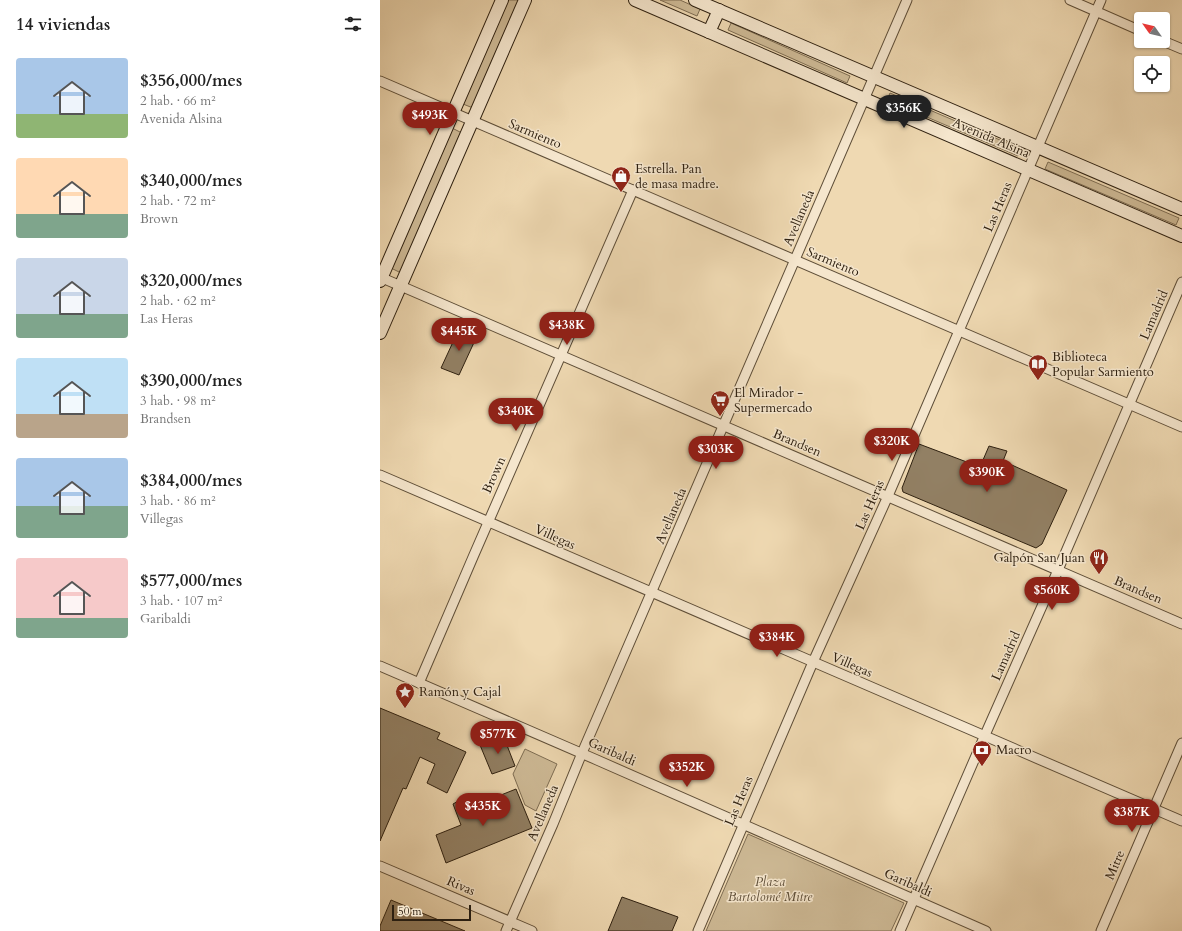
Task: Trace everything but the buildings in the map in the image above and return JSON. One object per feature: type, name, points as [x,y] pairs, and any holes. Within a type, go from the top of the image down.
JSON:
[{"type":"main road","points":[[380,279],[502,0]]},
{"type":"main road","points":[[380,334],[525,0]]},
{"type":"main road","name":"Avenida Alsina","points":[[636,0],[1182,236]]},
{"type":"main road","name":"Avenida Alsina","points":[[695,0],[1182,209]]},
{"type":"main road","points":[[709,32],[719,10]]},
{"type":"street","name":"Avellaneda","points":[[506,931],[907,0]]},
{"type":"street","points":[[1070,0],[1134,28]]},
{"type":"street","name":"Las Heras","points":[[698,931],[813,662],[888,496],[1101,0]]},
{"type":"street","points":[[1170,44],[1182,49]]},
{"type":"street","name":"Sarmiento","points":[[380,81],[1182,427]]},
{"type":"street","name":"Brown","points":[[419,683],[487,522],[561,356],[632,190]]},
{"type":"street","name":"Brandsen","points":[[380,279],[401,286],[1182,624]]},
{"type":"street","name":"Lamadrid","points":[[900,931],[1182,282]]},
{"type":"street","name":"Villegas","points":[[380,475],[652,594],[985,735],[1182,821]]},
{"type":"street","name":"Garibaldi","points":[[380,666],[986,931]]},
{"type":"street","name":"Mitre","points":[[1101,931],[1182,743]]},
{"type":"street","name":"Rivas","points":[[380,866],[532,931]]},
{"type":"green space","points":[[508,0],[520,0],[473,108],[463,104]]},
{"type":"green space","points":[[660,0],[680,0],[700,9],[697,16]]},
{"type":"green space","points":[[731,23],[850,76],[847,83],[728,30]]},
{"type":"green space","points":[[890,93],[1021,149],[1018,156],[887,100]]},
{"type":"green space","points":[[452,128],[462,133],[401,273],[391,268]]},
{"type":"green space","points":[[1048,162],[1179,218],[1176,225],[1045,169]]},
{"type":"green space","points":[[525,749],[557,764],[536,811],[525,805],[513,774]]},
{"type":"green space","name":"Plaza Bartolomé Mitre","points":[[748,834],[904,903],[891,931],[706,931]]},
{"type":"place","name":"Estrella. Pan de masa madre.","points":[[621,193]]},
{"type":"place","name":"Biblioteca Popular Sarmiento","points":[[1038,381]]},
{"type":"place","name":"El Mirador - Supermercado","points":[[720,417]]},
{"type":"place","name":"Galpón San Juan","points":[[1099,575]]},
{"type":"place","name":"Ramón y Cajal","points":[[405,709]]},
{"type":"place","name":"Macro","points":[[982,767]]}]
